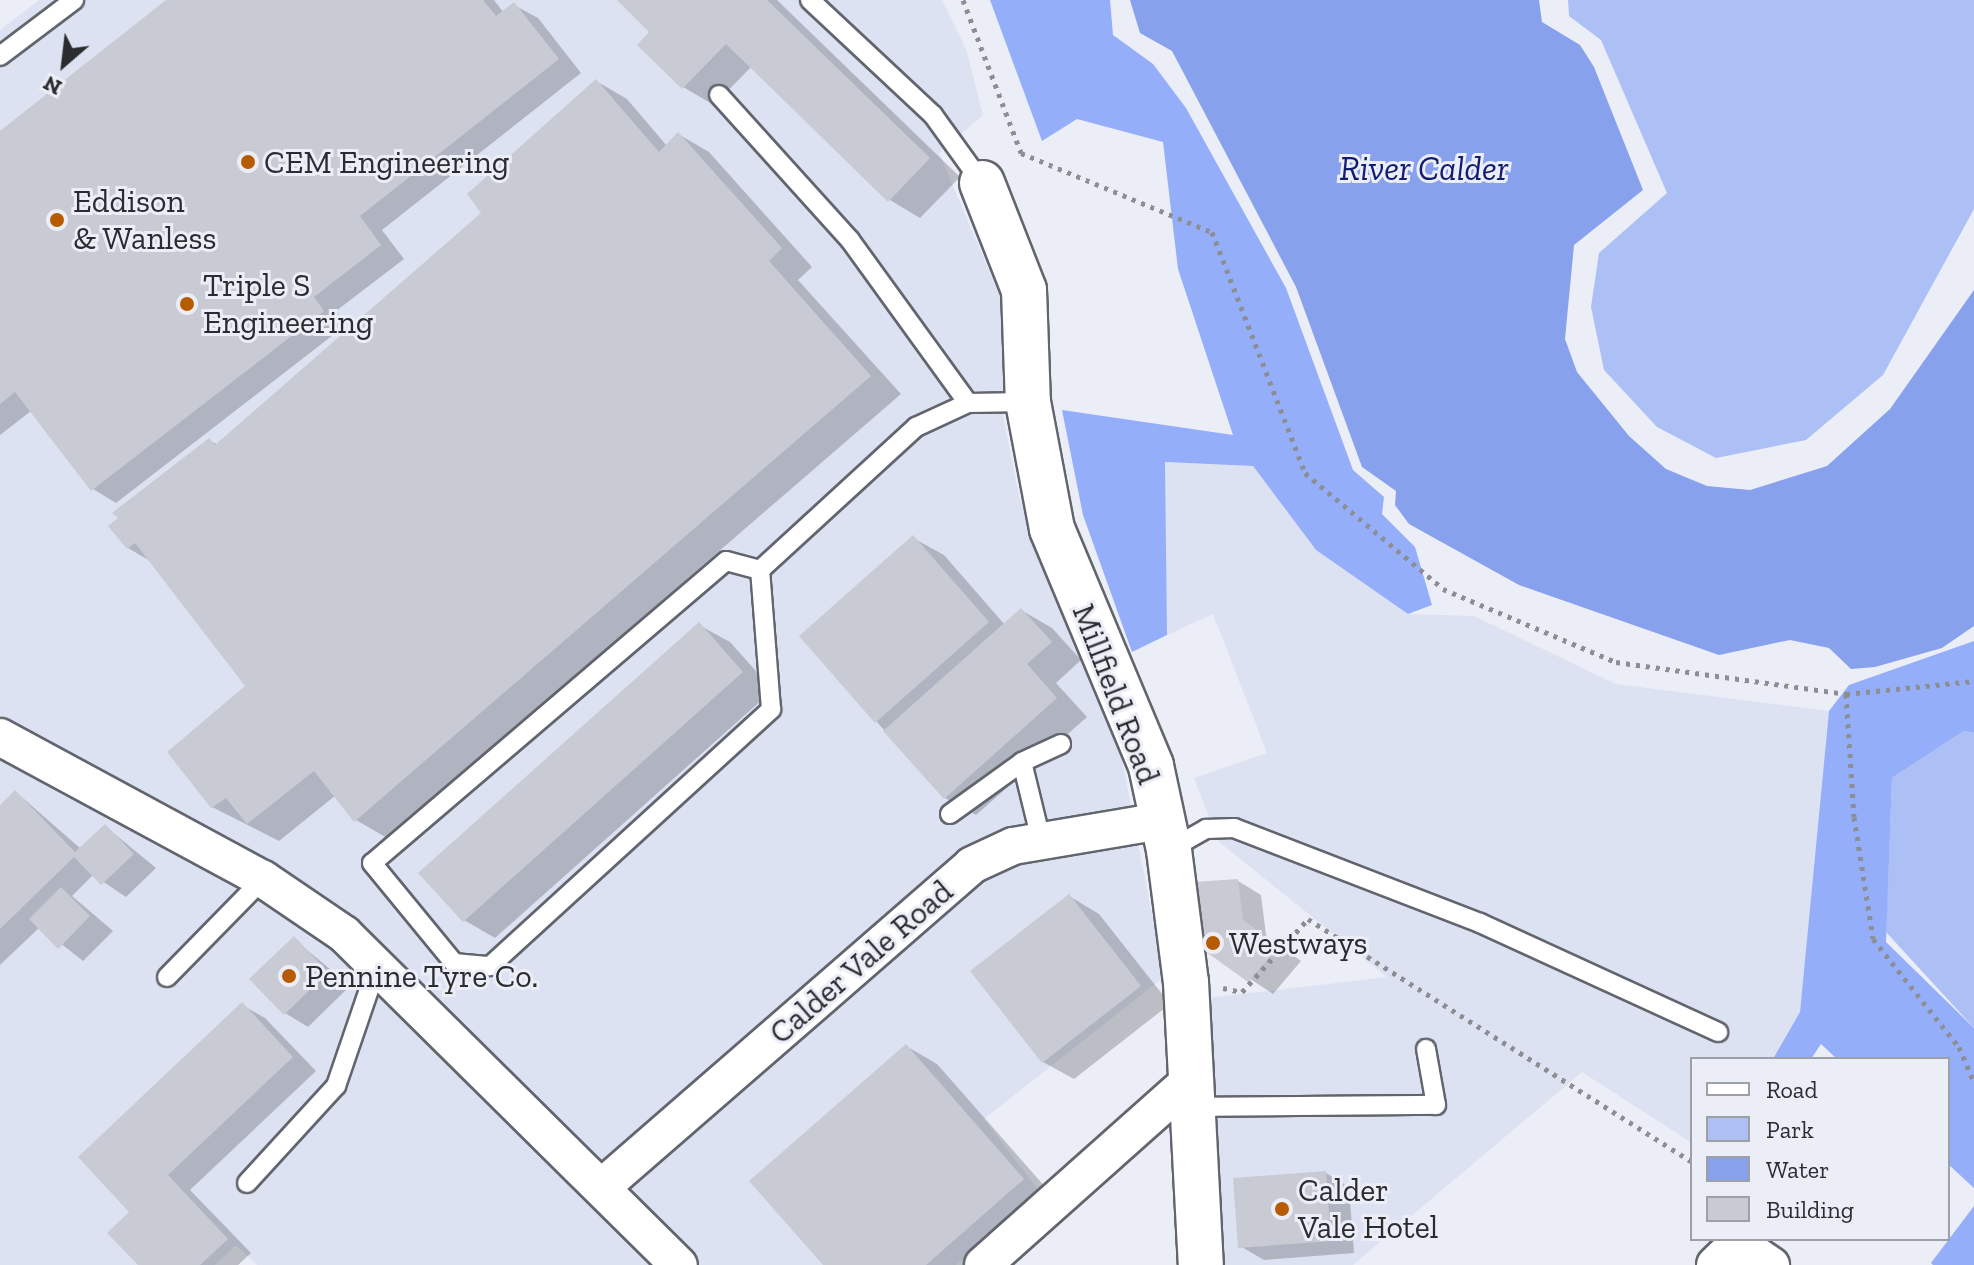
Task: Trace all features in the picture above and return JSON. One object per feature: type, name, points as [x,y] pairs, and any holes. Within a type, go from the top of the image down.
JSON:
[{"type":"street","name":"Millfield Road","points":[[982,183],[1024,290],[1028,402],[1052,529],[1151,766],[1165,836],[1186,982],[1187,1096],[1201,1265]]},
{"type":"street","points":[[0,737],[263,879],[378,963],[679,1265]]},
{"type":"street","name":"Calder Vale Road","points":[[602,1187],[972,865],[1041,840],[1165,836]]},
{"type":"street","points":[[983,1265],[1187,1096]]},
{"type":"street","points":[[1715,1265],[1738,1243],[1771,1265]]},
{"type":"lane","points":[[0,56],[74,0]]},
{"type":"lane","points":[[810,0],[933,115],[982,183]]},
{"type":"lane","points":[[719,95],[850,240],[968,403]]},
{"type":"lane","points":[[760,570],[916,427],[968,403],[1028,402]]},
{"type":"lane","points":[[726,561],[760,570],[771,709],[490,966],[454,963],[372,863],[726,561]]},
{"type":"lane","points":[[950,814],[1022,762],[1061,744]]},
{"type":"lane","points":[[1022,762],[1041,840]]},
{"type":"lane","points":[[1165,836],[1234,828],[1480,923],[1718,1032]]},
{"type":"lane","points":[[167,977],[263,879]]},
{"type":"lane","points":[[247,1183],[336,1086],[378,963]]},
{"type":"lane","points":[[1187,1096],[1436,1105],[1426,1049]]},
{"type":"path","points":[[963,0],[1021,153],[1212,232],[1305,473],[1443,589],[1616,662],[1846,694],[1974,681]]},
{"type":"path","points":[[1846,694],[1854,817],[1873,939],[1959,1047],[1974,1082]]},
{"type":"path","points":[[1186,982],[1242,992],[1308,919],[1690,1161]]},
{"type":"shaded area","points":[[39,0],[942,0],[966,49],[983,115],[939,153],[1002,301],[1003,415],[1019,496],[1115,724],[1164,977],[984,1119],[1040,1192],[956,1265],[257,1265],[236,1245],[215,1265],[0,1265],[0,30]]},
{"type":"shaded area","points":[[990,0],[1110,0],[1113,35],[1153,64],[1186,108],[1286,288],[1353,470],[1384,497],[1382,514],[1415,547],[1432,605],[1408,614],[1316,550],[1253,466],[1165,462],[1167,635],[1132,652],[1083,515],[1062,410],[1233,435],[1178,269],[1163,142],[1077,119],[1042,141]]},
{"type":"shaded area","points":[[1164,462],[1253,466],[1316,550],[1408,614],[1474,616],[1616,684],[1829,711],[1800,1012],[1774,1057],[1690,1057],[1690,1142],[1582,1072],[1353,1265],[1218,1265],[1207,998],[1387,977],[1219,842],[1194,778],[1267,753],[1213,614],[1167,635]]},
{"type":"shaded area","points":[[1974,641],[1974,733],[1964,731],[1892,778],[1886,942],[1974,1028],[1974,1188],[1950,1166],[1950,1057],[1835,1057],[1821,1044],[1812,1057],[1774,1057],[1800,1012],[1829,711],[1849,685]]},
{"type":"shaded area","points":[[1974,1206],[1974,1265],[1931,1263]]},
{"type":"green space","points":[[1568,0],[1974,0],[1974,209],[1883,375],[1806,440],[1716,458],[1657,427],[1604,370],[1591,307],[1599,253],[1667,193],[1601,40],[1569,16]]},
{"type":"green space","points":[[1964,731],[1974,733],[1974,1028],[1886,932],[1892,778]]},
{"type":"water","name":"River Calder","points":[[1130,0],[1539,0],[1542,22],[1580,45],[1594,67],[1643,190],[1574,245],[1565,339],[1577,372],[1629,436],[1666,469],[1707,486],[1750,490],[1827,466],[1890,409],[1974,290],[1974,626],[1942,648],[1875,667],[1851,669],[1829,648],[1790,640],[1719,655],[1519,585],[1409,524],[1395,505],[1396,491],[1362,467],[1296,287],[1172,51],[1140,33]]},
{"type":"building","points":[[166,0],[483,0],[496,16],[514,2],[559,59],[360,216],[381,245],[314,297],[324,311],[91,491],[15,392],[0,404],[0,131]]},
{"type":"building","points":[[617,0],[767,0],[930,158],[888,202],[726,44],[682,89],[637,45],[649,32]]},
{"type":"building","points":[[596,79],[659,152],[678,132],[782,248],[769,261],[871,376],[354,822],[314,771],[247,824],[226,798],[211,808],[167,752],[245,686],[135,543],[127,549],[108,526],[118,518],[112,513],[209,438],[215,445],[481,213],[467,194]]},
{"type":"building","points":[[913,535],[989,622],[875,723],[799,636]]},
{"type":"building","points":[[1021,608],[1052,642],[1027,664],[1057,698],[944,799],[883,731]]},
{"type":"building","points":[[699,622],[743,672],[463,922],[418,873]]},
{"type":"building","points":[[15,790],[75,852],[105,824],[134,854],[101,885],[74,857],[0,929],[0,805]]},
{"type":"building","points":[[1238,879],[1243,920],[1279,946],[1248,982],[1202,949],[1194,882]]},
{"type":"building","points":[[61,887],[90,916],[58,949],[29,919]]},
{"type":"building","points":[[1069,894],[1141,986],[1042,1063],[970,971]]},
{"type":"building","name":"Pennine Tyre Co.","points":[[294,936],[328,972],[284,1015],[249,979]]},
{"type":"building","points":[[242,1002],[293,1057],[168,1175],[228,1239],[200,1265],[138,1265],[107,1233],[129,1212],[78,1157]]},
{"type":"building","points":[[906,1044],[1024,1179],[926,1265],[823,1265],[749,1181]]},
{"type":"building","name":"Calder Vale Hotel","points":[[1326,1171],[1331,1241],[1238,1248],[1233,1178]]},
{"type":"place","name":"CEM Engineering","points":[[248,162]]},
{"type":"place","name":"Eddison & Wanless","points":[[57,220]]},
{"type":"place","name":"Triple S Engineering","points":[[187,304]]},
{"type":"place","name":"Westways","points":[[1213,943]]},
{"type":"place","name":"Pennine Tyre Co.","points":[[289,976]]},
{"type":"place","name":"Calder Vale Hotel","points":[[1282,1209]]}]
